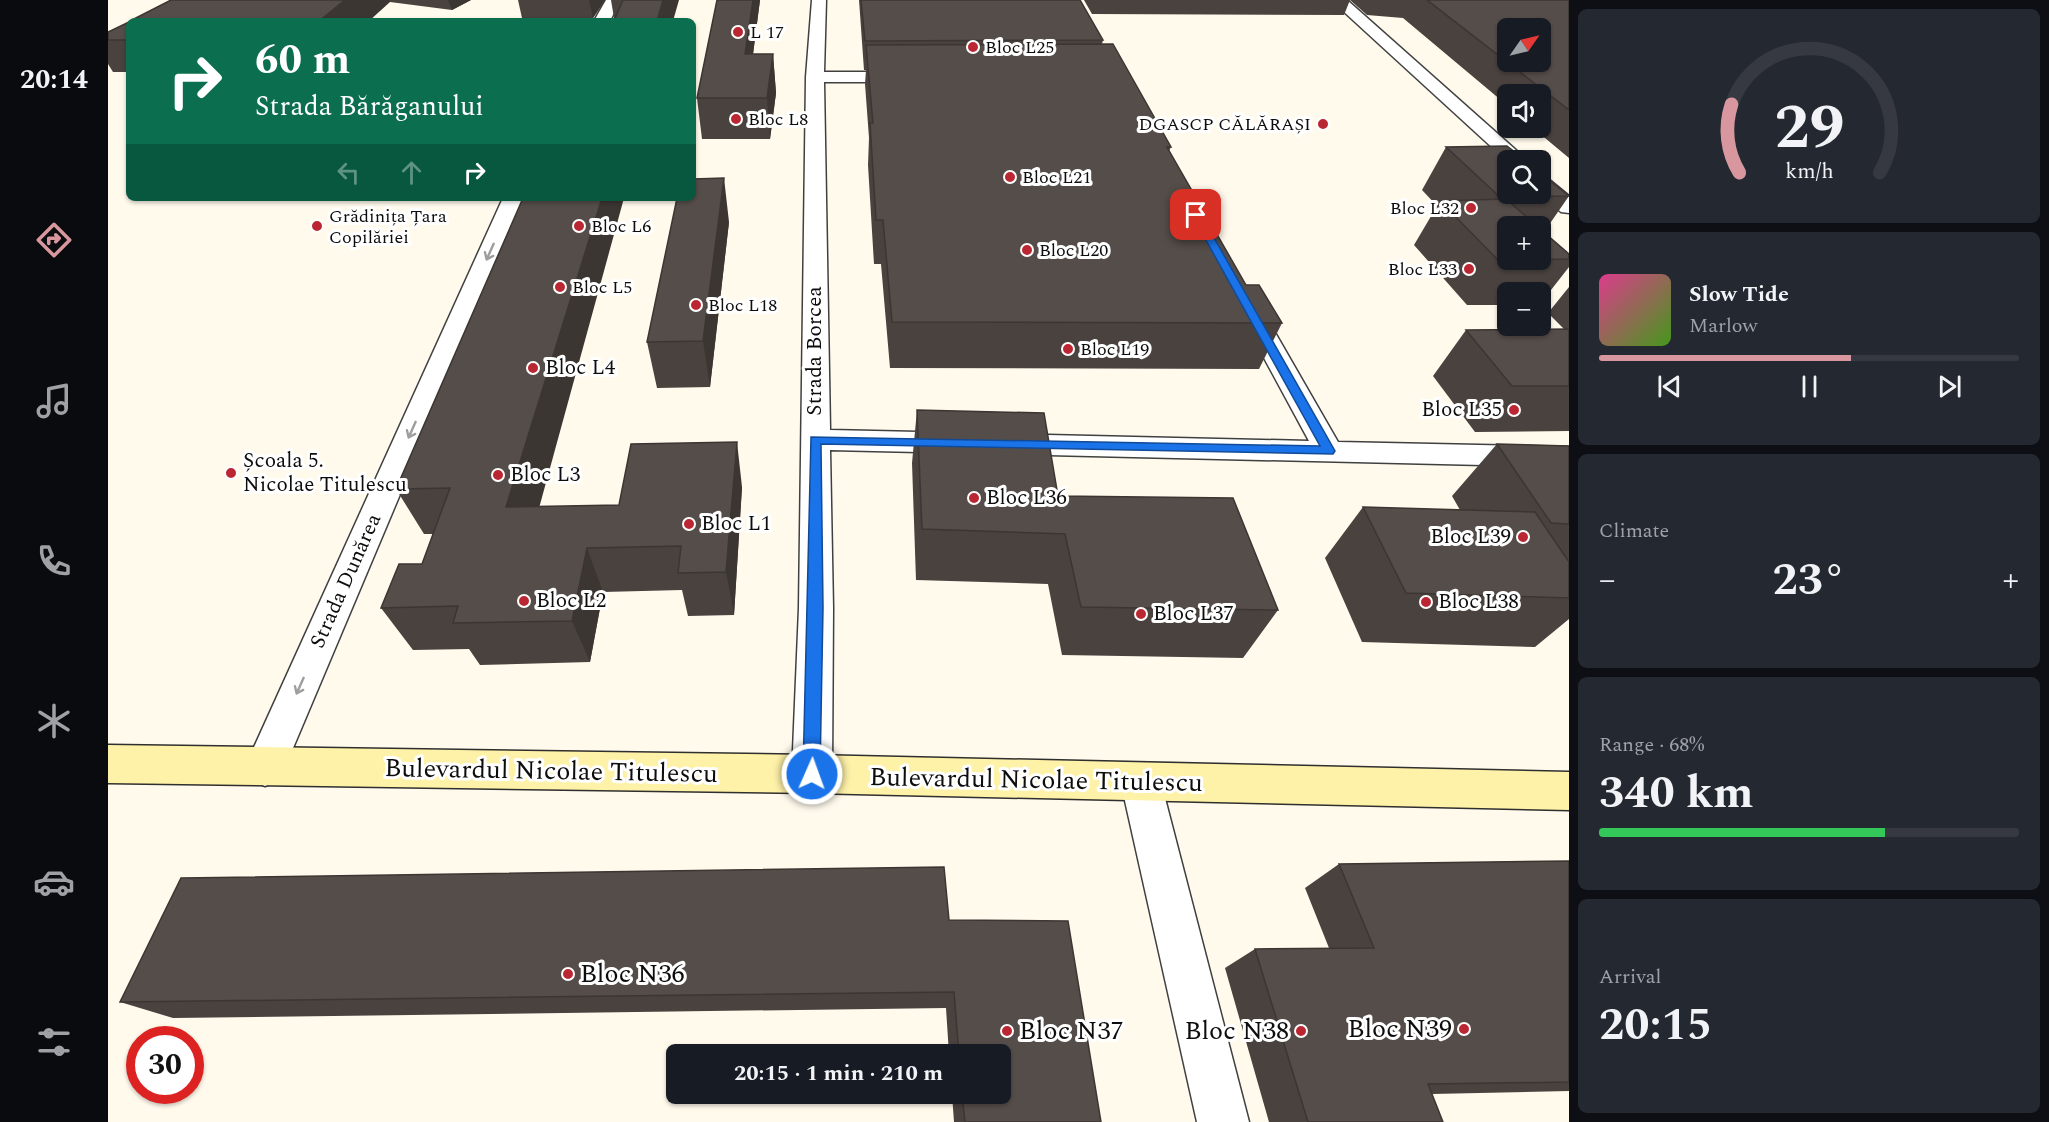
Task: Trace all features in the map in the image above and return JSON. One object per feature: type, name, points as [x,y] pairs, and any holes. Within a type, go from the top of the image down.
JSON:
[{"type":"main road","name":"Bulevardul Nicolae Titulescu","points":[[108,764],[812,774],[1569,791]]},
{"type":"street","points":[[604,18],[613,0]]},
{"type":"street","name":"Strada Borcea","points":[[812,774],[816,608],[815,77],[819,0]]},
{"type":"street","points":[[1338,0],[1506,150]]},
{"type":"street","points":[[815,77],[931,77]]},
{"type":"street","points":[[1551,191],[1569,207]]},
{"type":"street","name":"Strada Dunărea","points":[[265,767],[513,201]]},
{"type":"street","points":[[1236,287],[1329,451]]},
{"type":"street","points":[[815,440],[1569,457]]},
{"type":"street","points":[[1141,783],[1223,1122]]},
{"type":"building","points":[[171,0],[345,0],[323,18],[136,18]]},
{"type":"building","points":[[623,0],[663,0],[658,18],[615,18]]},
{"type":"building","points":[[717,0],[753,0],[745,54],[773,54],[767,98],[697,98]]},
{"type":"building","points":[[861,0],[1080,0],[1103,40],[865,41]]},
{"type":"building","points":[[1427,0],[1569,0],[1569,110],[1551,96],[1551,84],[1535,84],[1520,72],[1551,72],[1551,18],[1497,18],[1497,54]]},
{"type":"building","points":[[126,23],[126,40],[108,40],[108,32]]},
{"type":"building","points":[[1113,44],[1171,147],[1167,147],[1246,285],[1259,285],[1282,323],[892,322],[883,220],[876,220],[870,123],[873,123],[866,45]]},
{"type":"building","points":[[1507,146],[1512,150],[1497,150],[1497,194],[1446,147]]},
{"type":"building","points":[[724,178],[703,341],[647,342],[676,201],[696,201],[696,179]]},
{"type":"building","points":[[1551,182],[1569,196],[1551,196]]},
{"type":"building","points":[[1497,199],[1497,204],[1512,204],[1526,216],[1497,216],[1497,259],[1440,201]]},
{"type":"building","points":[[522,201],[601,201],[506,507],[619,505],[631,444],[737,442],[726,572],[678,573],[681,546],[587,548],[572,621],[453,623],[458,606],[381,608],[399,564],[422,564],[450,488],[396,489]]},
{"type":"building","points":[[1551,238],[1569,254],[1569,259],[1551,259]]},
{"type":"building","points":[[1551,329],[1569,329],[1569,386],[1512,386],[1466,330],[1497,330],[1497,336],[1551,336]]},
{"type":"building","points":[[917,410],[1044,413],[1058,496],[1233,498],[1278,610],[1081,607],[1065,534],[922,529]]},
{"type":"building","points":[[1497,444],[1569,446],[1569,524],[1551,523]]},
{"type":"building","points":[[1363,507],[1535,512],[1569,562],[1569,598],[1406,593]]},
{"type":"building","name":"Bloc N39","points":[[1569,861],[1569,1082],[1428,1084],[1443,1122],[1308,1122],[1255,949],[1374,948],[1339,864]]},
{"type":"building","name":"Bloc N36","points":[[944,867],[949,920],[1068,921],[1101,1122],[965,1122],[963,1104],[1011,1104],[1011,1044],[958,1044],[954,992],[120,1002],[181,878]]},
{"type":"place","name":"L 17","points":[[738,32]]},
{"type":"place","name":"Bloc L25","points":[[973,47]]},
{"type":"place","name":"Bloc L8","points":[[736,119]]},
{"type":"place","name":"DGASCP CĂLĂRAȘI","points":[[1323,124]]},
{"type":"place","name":"Bloc L21","points":[[1010,177]]},
{"type":"place","name":"Bloc L32","points":[[1471,208]]},
{"type":"place","name":"Grădinița Țara Copilăriei","points":[[317,226]]},
{"type":"place","name":"Bloc L6","points":[[579,226]]},
{"type":"place","name":"Bloc L20","points":[[1027,250]]},
{"type":"place","name":"Bloc L33","points":[[1469,269]]},
{"type":"place","name":"Bloc L5","points":[[560,287]]},
{"type":"place","name":"Bloc L18","points":[[696,305]]},
{"type":"place","name":"Bloc L19","points":[[1068,349]]},
{"type":"place","name":"Bloc L4","points":[[533,368]]},
{"type":"place","name":"Bloc L35","points":[[1514,410]]},
{"type":"place","name":"Școala 5. Nicolae Titulescu","points":[[231,473]]},
{"type":"place","name":"Bloc L3","points":[[498,475]]},
{"type":"place","name":"Bloc L36","points":[[974,498]]},
{"type":"place","name":"Bloc L1","points":[[689,524]]},
{"type":"place","name":"Bloc L39","points":[[1523,537]]},
{"type":"place","name":"Bloc L2","points":[[524,601]]},
{"type":"place","name":"Bloc L38","points":[[1426,602]]},
{"type":"place","name":"Bloc L37","points":[[1141,614]]},
{"type":"place","name":"Bloc N36","points":[[568,974]]},
{"type":"place","name":"Bloc N39","points":[[1464,1029]]},
{"type":"place","name":"Bloc N37","points":[[1007,1031]]},
{"type":"place","name":"Bloc N38","points":[[1301,1031]]},
{"type":"route","points":[[812,774],[816,608],[815,440],[1329,451],[1196,215]]}]
